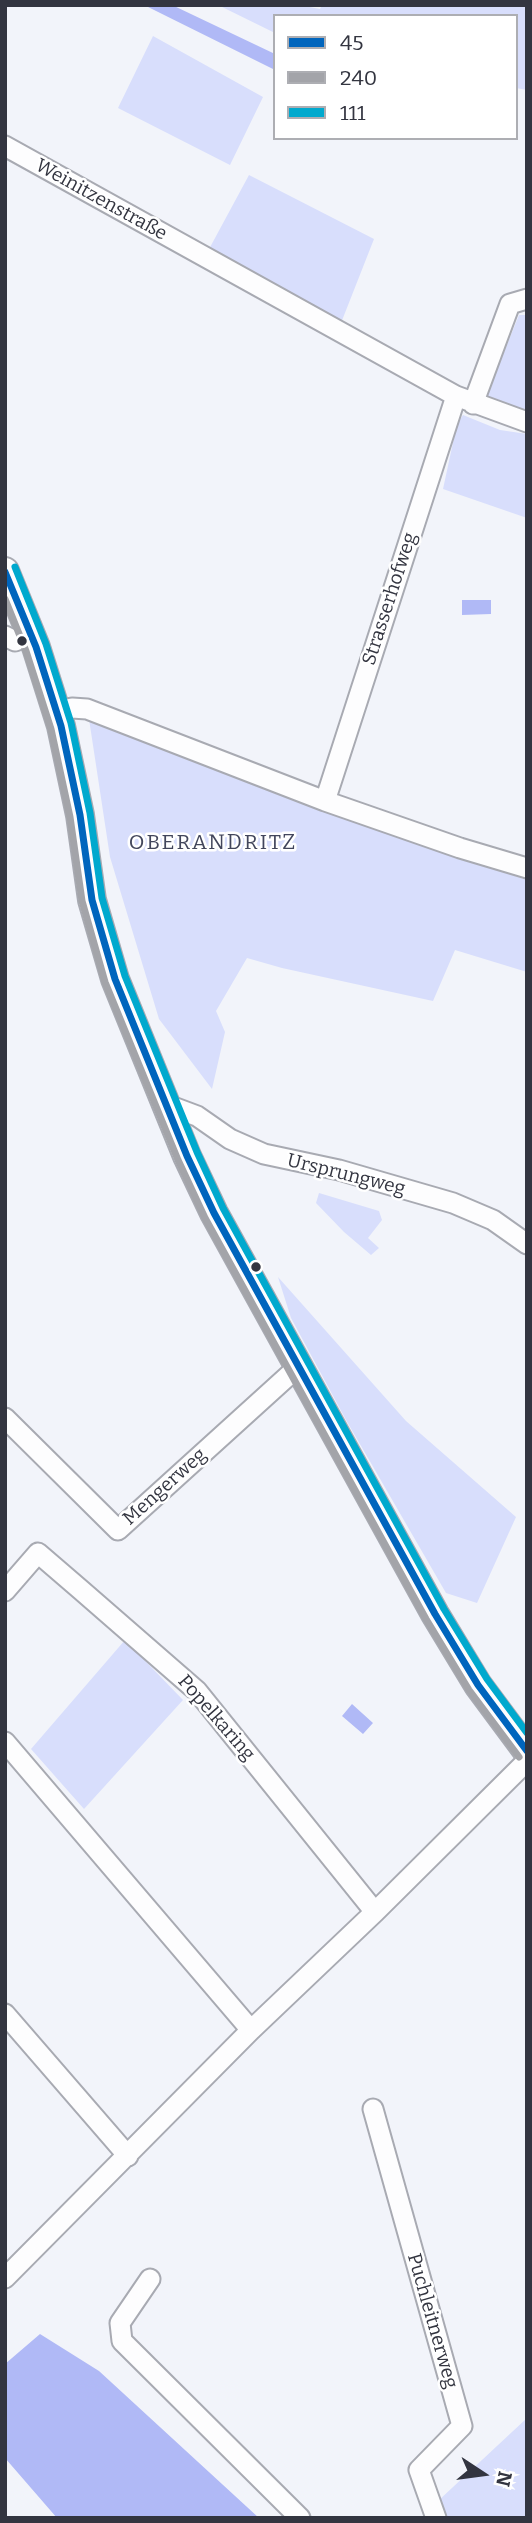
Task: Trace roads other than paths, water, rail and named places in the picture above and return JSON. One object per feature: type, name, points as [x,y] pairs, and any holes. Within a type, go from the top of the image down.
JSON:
[{"type":"main road","points":[[5,571],[18,635],[57,711],[80,814],[92,900],[115,979],[165,1104],[214,1213],[435,1614],[478,1685],[527,1751]]},
{"type":"street","name":"Weinitzenstraße","points":[[5,146],[465,400]]},
{"type":"street","name":"Strasserhofweg","points":[[325,801],[465,400],[510,304],[527,299]]},
{"type":"street","points":[[465,400],[527,422]]},
{"type":"street","points":[[57,711],[87,709],[325,801],[472,852],[527,868]]},
{"type":"street","name":"Ursprungweg","points":[[165,1104],[197,1116],[230,1139],[280,1158],[340,1170],[453,1203],[494,1220],[527,1244]]},
{"type":"street","name":"Mengerweg","points":[[5,1418],[118,1530],[299,1366]]},
{"type":"street","name":"Popelkaring","points":[[5,1591],[38,1553],[81,1590],[197,1691],[375,1912]]},
{"type":"street","points":[[5,1742],[251,2030]]},
{"type":"street","points":[[5,2278],[128,2157],[251,2030],[527,1761]]},
{"type":"street","points":[[5,2014],[128,2157]]},
{"type":"street","name":"Puchleitnerweg","points":[[373,2109],[462,2426],[419,2470],[436,2518]]},
{"type":"street","points":[[150,2279],[120,2323],[122,2341],[300,2518]]},
{"type":"water","points":[[144,5],[172,5],[273,53],[273,69]]},
{"type":"water","points":[[462,600],[491,600],[491,614],[462,615]]},
{"type":"water","points":[[352,1704],[373,1723],[363,1734],[342,1716]]},
{"type":"water","points":[[40,2334],[99,2371],[259,2518],[57,2518],[5,2458],[5,2364]]},
{"type":"district","name":"OBERANDRITZ","points":[[213,843]]}]
